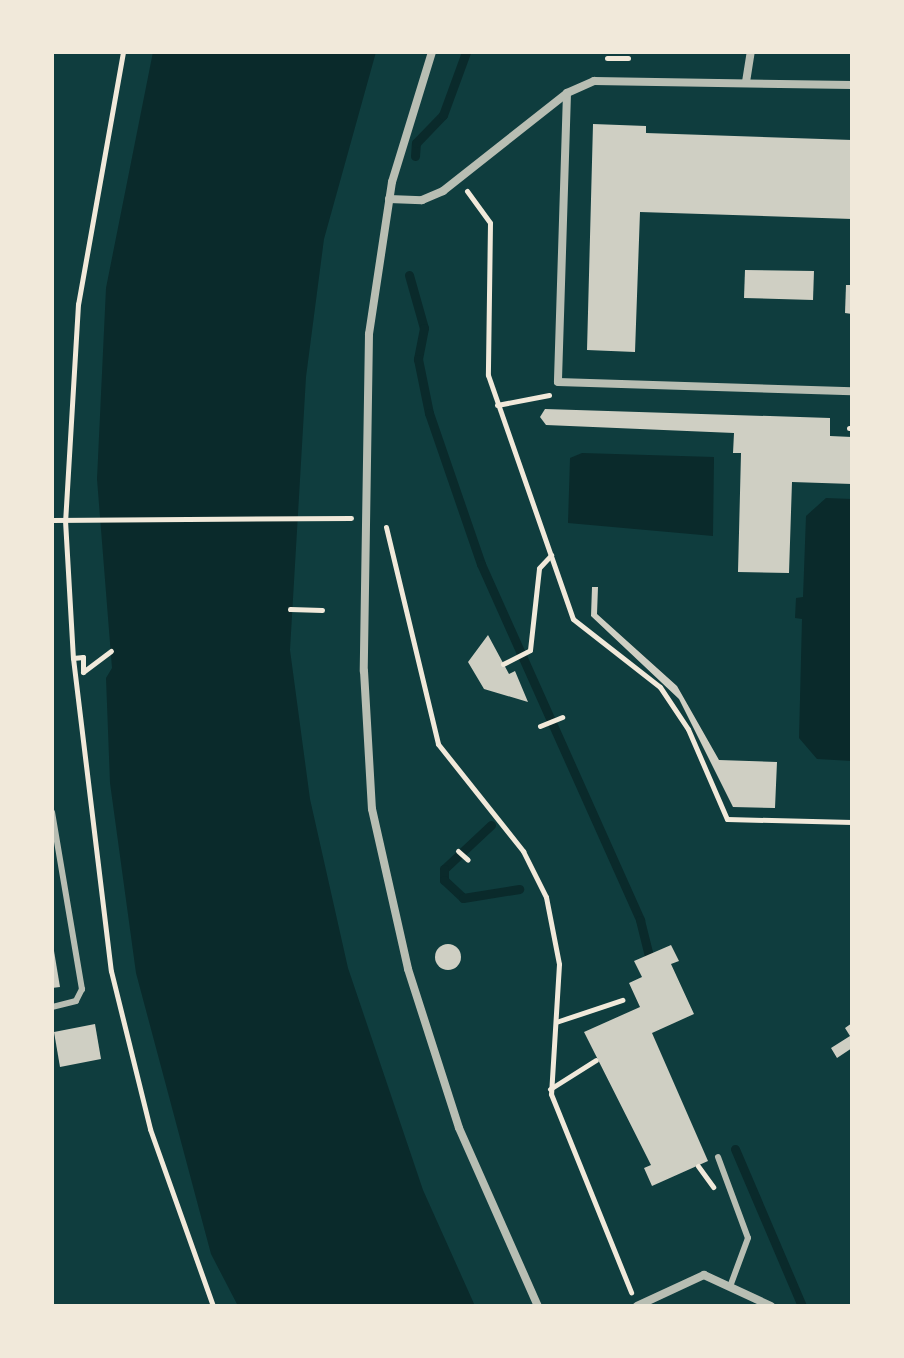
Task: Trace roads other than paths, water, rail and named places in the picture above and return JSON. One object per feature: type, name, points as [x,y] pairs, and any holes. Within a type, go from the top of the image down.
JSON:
[{"type":"street","points":[[432,52],[389,199],[369,334],[365,472],[372,809],[408,969],[459,1128],[538,1306]]},
{"type":"street","points":[[746,82],[751,52]]},
{"type":"street","points":[[389,199],[422,200],[443,191],[567,93],[604,78],[852,85]]},
{"type":"street","points":[[567,93],[558,382],[852,391]]},
{"type":"street","points":[[636,1306],[690,1278],[731,1284],[771,1306]]},
{"type":"lane","points":[[52,812],[82,989],[76,1001],[52,1007]]},
{"type":"lane","points":[[718,1157],[748,1238],[731,1284]]},
{"type":"water","points":[[153,52],[376,52],[324,239],[306,377],[290,650],[310,799],[348,968],[423,1190],[475,1306],[238,1306],[211,1254],[136,973],[110,783],[106,678],[112,668],[97,479],[106,288]]},
{"type":"water","points":[[582,453],[714,457],[713,536],[568,523],[570,458]]},
{"type":"water","points":[[826,498],[852,499],[852,761],[817,759],[799,738],[802,619],[795,618],[796,598],[803,597],[806,516]]},
{"type":"waterway","points":[[415,156],[416,143],[443,115],[466,52]]},
{"type":"waterway","points":[[409,275],[424,328],[418,359],[429,413],[481,564],[640,920],[649,955]]},
{"type":"waterway","points":[[491,825],[444,869],[444,880],[463,898],[519,889]]},
{"type":"waterway","points":[[735,1149],[802,1306]]}]
